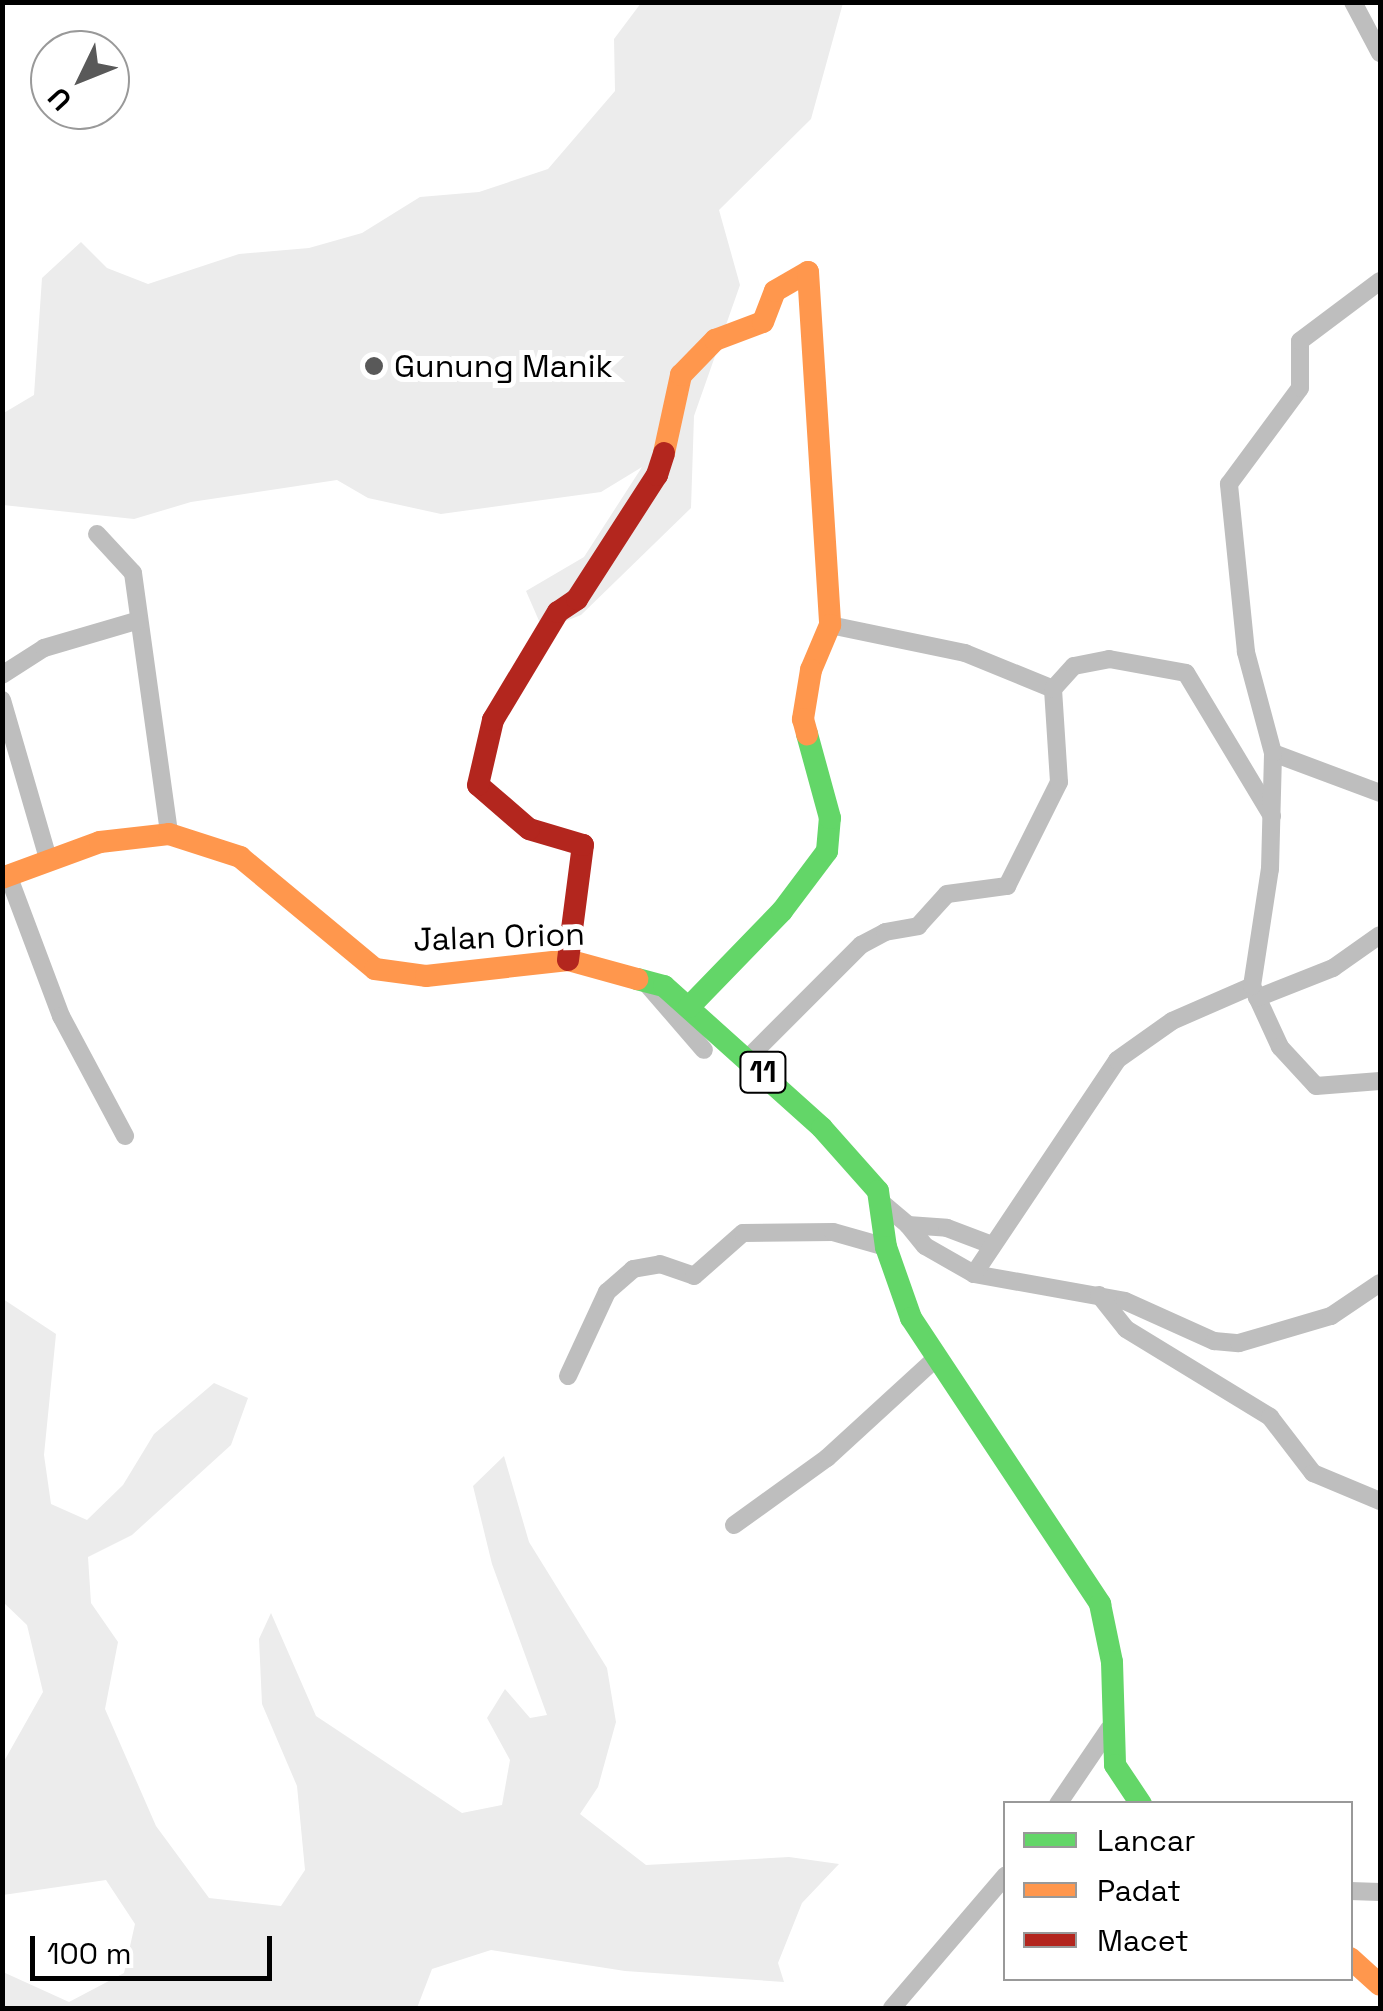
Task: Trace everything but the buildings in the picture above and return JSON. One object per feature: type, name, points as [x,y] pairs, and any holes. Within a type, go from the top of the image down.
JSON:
[{"type":"main road","points":[[568,960],[583,844],[529,829],[486,797],[478,785],[492,720],[558,612],[577,598],[656,474],[676,420],[681,374],[715,340],[762,322],[775,292],[808,272],[830,625],[811,670],[803,719],[830,818],[827,851],[782,911],[689,1007]]},
{"type":"main road","name":"Jalan Orion","points":[[5,877],[100,842],[169,834],[240,857],[375,969],[426,976],[568,960],[642,976],[689,1007],[748,1058],[864,1171],[882,1203],[886,1247],[903,1300],[934,1360],[1100,1604],[1112,1662],[1109,1728],[1116,1765],[1140,1801]]},
{"type":"main road","points":[[1353,1961],[1380,1985]]},
{"type":"street","points":[[1354,2],[1380,52]]},
{"type":"street","points":[[1380,281],[1300,340],[1300,388],[1229,484],[1246,652],[1273,752],[1272,816],[1255,992],[1280,1047],[1316,1086],[1380,1080]]},
{"type":"street","points":[[97,534],[126,559],[139,620],[169,834]]},
{"type":"street","points":[[2,675],[44,648],[139,620]]},
{"type":"street","points":[[830,625],[964,652],[1053,689]]},
{"type":"street","points":[[748,1058],[861,945],[885,932],[918,926],[948,894],[1007,886],[1062,771],[1053,689],[1074,666],[1108,659],[1186,673],[1272,816]]},
{"type":"street","points":[[2,700],[48,858]]},
{"type":"street","points":[[1273,752],[1380,793]]},
{"type":"street","points":[[5,877],[61,1016],[125,1136]]},
{"type":"street","points":[[974,1274],[1117,1060],[1172,1021],[1332,968],[1380,934]]},
{"type":"street","points":[[642,976],[660,1006],[704,1050]]},
{"type":"street","points":[[882,1203],[925,1246],[974,1274],[1099,1294],[1185,1332],[1239,1343],[1332,1316],[1380,1283]]},
{"type":"street","points":[[908,1225],[947,1228],[992,1245]]},
{"type":"street","points":[[568,1376],[607,1292],[633,1269],[660,1264],[694,1276],[743,1233],[833,1232],[886,1247]]},
{"type":"street","points":[[1099,1294],[1126,1329],[1270,1416],[1313,1473],[1380,1501]]},
{"type":"street","points":[[734,1525],[826,1458],[934,1360]]},
{"type":"street","points":[[1060,1801],[1109,1728]]},
{"type":"street","points":[[892,2008],[1003,1878]]},
{"type":"street","points":[[1353,1891],[1380,1892]]},
{"type":"shaded area","points":[[641,3],[843,3],[811,119],[719,210],[740,285],[694,416],[691,508],[581,615],[543,630],[526,591],[584,557],[642,467],[601,492],[441,514],[368,498],[337,480],[191,502],[134,519],[3,505],[2,414],[34,395],[42,278],[81,242],[107,268],[148,284],[239,254],[309,248],[362,233],[420,197],[479,192],[548,169],[615,91],[614,39]]},
{"type":"shaded area","points":[[3,1299],[56,1334],[44,1455],[51,1504],[87,1520],[123,1485],[154,1434],[214,1383],[248,1398],[231,1445],[132,1535],[88,1557],[91,1603],[118,1642],[105,1709],[156,1826],[209,1898],[281,1906],[305,1870],[297,1786],[262,1704],[259,1639],[271,1613],[316,1716],[462,1813],[502,1805],[510,1760],[487,1718],[505,1689],[530,1718],[547,1715],[492,1564],[473,1486],[504,1456],[529,1542],[607,1668],[616,1722],[598,1787],[580,1814],[646,1865],[789,1857],[839,1864],[802,1903],[778,1963],[784,1982],[625,1971],[491,1950],[432,1969],[417,2008],[3,2008],[3,1972],[69,2002],[124,1973],[135,1924],[106,1880],[3,1895],[3,1763],[43,1692],[27,1625],[3,1602]]},
{"type":"traffic: fast","points":[[689,1007],[782,911],[827,851],[830,818],[807,734]]},
{"type":"traffic: fast","points":[[637,979],[664,986],[822,1128],[878,1191],[886,1247],[911,1318],[1100,1604],[1112,1662],[1115,1765],[1139,1801]]},
{"type":"traffic: slow","points":[[664,453],[681,375],[715,340],[763,322],[775,291],[808,272],[830,625],[811,670],[803,719],[807,734]]},
{"type":"traffic: slow","points":[[2,878],[100,842],[169,834],[240,857],[375,969],[426,976],[568,960],[637,979]]},
{"type":"traffic: slow","points":[[1353,1961],[1380,1985]]},
{"type":"traffic: jam","points":[[568,960],[583,845],[529,829],[478,785],[493,720],[558,612],[577,599],[657,475],[664,453]]},
{"type":"place","name":"Gunung Manik","points":[[374,366]]}]
